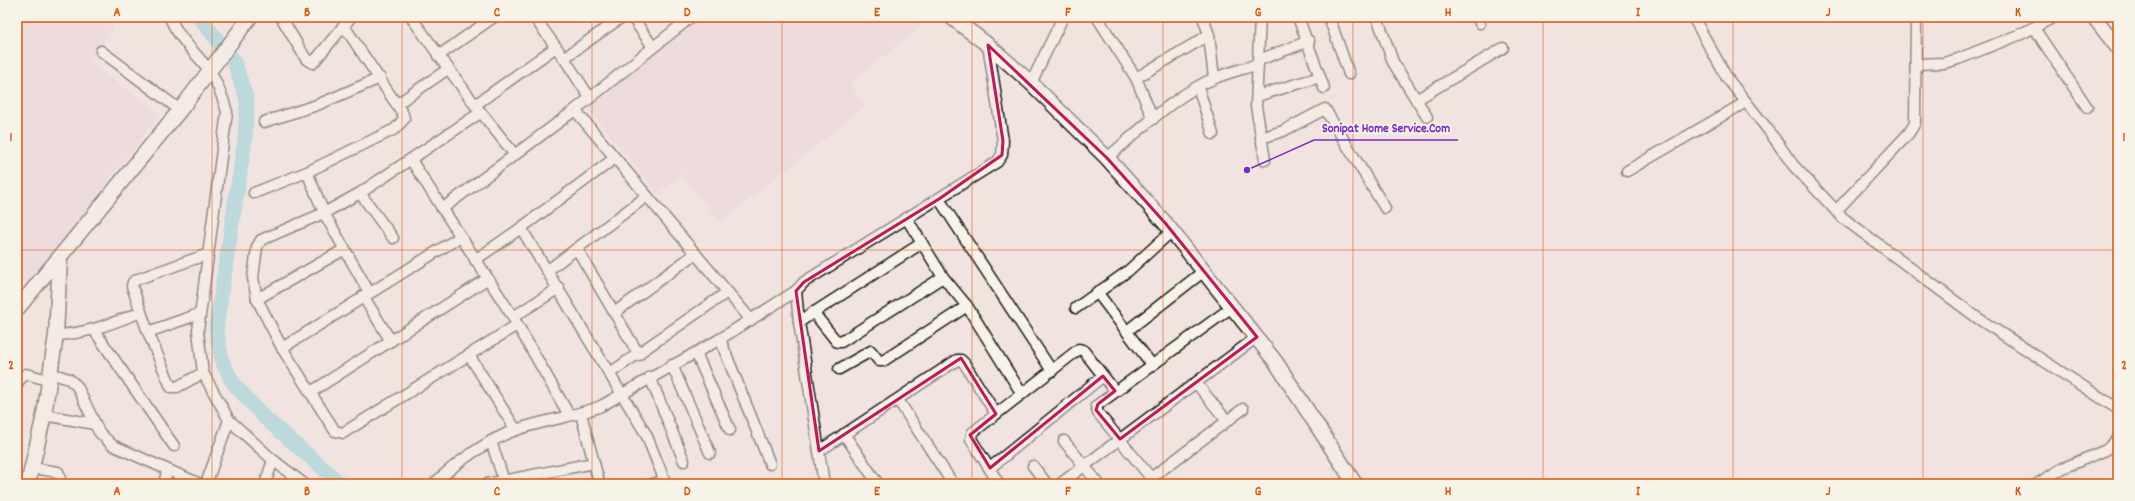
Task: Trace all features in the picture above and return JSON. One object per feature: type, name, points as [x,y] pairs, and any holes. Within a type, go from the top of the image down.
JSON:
[{"type":"street","points":[[170,17],[178,31],[212,67],[227,112],[199,314],[198,331],[203,373],[229,420],[273,460],[304,484]]},
{"type":"street","points":[[17,309],[60,259],[180,110],[250,17]]},
{"type":"street","points":[[281,17],[310,62],[316,61],[351,17]]},
{"type":"street","points":[[411,17],[438,56],[515,155]]},
{"type":"street","points":[[438,56],[494,17]]},
{"type":"street","points":[[564,58],[622,17]]},
{"type":"street","points":[[632,17],[653,47]]},
{"type":"street","points":[[442,209],[575,110],[691,17]]},
{"type":"street","points":[[952,17],[988,45],[1031,83],[1107,158],[1172,231],[1275,361],[1319,426],[1350,482]]},
{"type":"street","points":[[1031,83],[1063,17]]},
{"type":"street","points":[[1097,17],[1136,78],[1153,119]]},
{"type":"street","points":[[1203,17],[1209,35],[1214,78]]},
{"type":"street","points":[[1260,17],[1256,106],[1265,160]]},
{"type":"street","points":[[1298,17],[1309,41],[1324,88]]},
{"type":"street","points":[[1329,17],[1349,74]]},
{"type":"street","points":[[1378,17],[1393,62],[1427,117]]},
{"type":"street","points":[[1693,17],[1727,78],[1769,131],[1793,166],[1836,211],[1866,235],[1979,318],[2118,409]]},
{"type":"street","points":[[1836,211],[1913,128],[1916,118],[1916,17]]},
{"type":"street","points":[[1916,64],[1944,63],[1958,59],[2034,28],[2054,17]]},
{"type":"street","points":[[2094,17],[2118,48]]},
{"type":"street","points":[[540,19],[556,47],[590,98]]},
{"type":"street","points":[[254,193],[307,172],[395,128],[404,120],[403,114],[397,104],[344,26]]},
{"type":"street","points":[[2034,28],[2087,107]]},
{"type":"street","points":[[1136,78],[1209,35]]},
{"type":"street","points":[[1107,158],[1153,119],[1198,87],[1214,78],[1259,62],[1309,41]]},
{"type":"street","points":[[434,484],[491,441],[516,430],[569,415],[581,414],[623,394],[650,377],[720,339],[796,291],[804,282],[997,162],[1002,155],[1003,141],[988,45]]},
{"type":"street","points":[[556,47],[411,160],[360,193],[324,213],[259,242],[253,278],[257,299],[282,348],[335,431],[343,433],[469,355],[559,288]]},
{"type":"street","points":[[1416,100],[1503,48]]},
{"type":"street","points":[[102,51],[180,110]]},
{"type":"street","points":[[397,104],[448,69]]},
{"type":"street","points":[[1256,96],[1320,77]]},
{"type":"street","points":[[264,122],[317,105],[380,78]]},
{"type":"street","points":[[1198,87],[1213,134]]},
{"type":"street","points":[[1627,171],[1746,102]]},
{"type":"street","points":[[1261,138],[1283,130],[1325,109],[1385,208]]},
{"type":"street","points":[[575,110],[726,293],[751,320]]},
{"type":"street","points":[[475,260],[521,228],[615,158]]},
{"type":"street","points":[[411,160],[515,321],[569,415]]},
{"type":"street","points":[[307,172],[324,213],[345,249],[366,294],[391,341]]},
{"type":"street","points":[[360,193],[394,238]]},
{"type":"street","points":[[548,270],[647,196]]},
{"type":"street","points":[[938,199],[1052,371]]},
{"type":"street","points":[[907,219],[943,276],[967,306],[1022,394]]},
{"type":"street","points":[[521,228],[559,288],[646,434],[665,482],[652,484]]},
{"type":"street","points":[[1076,308],[1128,270],[1172,231]]},
{"type":"street","points":[[282,348],[366,294],[460,237]]},
{"type":"street","points":[[799,322],[922,243]]},
{"type":"street","points":[[257,299],[345,249]]},
{"type":"street","points":[[577,249],[639,355]]},
{"type":"street","points":[[203,373],[177,387],[171,387],[148,332],[132,286],[135,280],[208,254]]},
{"type":"street","points":[[614,313],[695,254]]},
{"type":"street","points":[[28,484],[44,415],[56,335],[60,259]]},
{"type":"street","points":[[1127,331],[1204,270]]},
{"type":"street","points":[[813,312],[837,342],[841,342],[943,276]]},
{"type":"street","points":[[311,392],[488,278]]},
{"type":"street","points":[[796,291],[799,322],[824,484]]},
{"type":"street","points":[[1097,292],[1152,365]]},
{"type":"street","points":[[610,373],[639,355],[726,293]]},
{"type":"street","points":[[839,369],[871,351],[879,361],[883,361],[967,306]]},
{"type":"street","points":[[1232,307],[1115,391],[1098,404],[1096,408],[1154,481],[1243,409]]},
{"type":"street","points":[[56,335],[94,330],[141,312]]},
{"type":"street","points":[[148,332],[199,314]]},
{"type":"street","points":[[94,330],[174,446]]},
{"type":"street","points":[[1060,484],[1257,337]]},
{"type":"street","points":[[720,339],[770,464]]},
{"type":"street","points":[[999,484],[970,435],[996,414],[1081,349],[1115,391]]},
{"type":"street","points":[[696,352],[730,430]]},
{"type":"street","points":[[469,355],[516,430]]},
{"type":"street","points":[[819,451],[898,400],[953,362],[961,360],[996,414]]},
{"type":"street","points":[[672,365],[710,453]]},
{"type":"street","points":[[17,385],[19,380],[26,374],[69,379],[77,386],[101,435],[112,445],[167,471],[200,484]]},
{"type":"street","points":[[990,468],[1103,376]]},
{"type":"street","points":[[650,377],[684,461]]},
{"type":"street","points":[[1196,383],[1227,421]]},
{"type":"street","points":[[898,400],[952,484]]},
{"type":"street","points":[[581,414],[599,482]]},
{"type":"street","points":[[44,415],[95,424]]},
{"type":"street","points":[[206,484],[229,420]]},
{"type":"street","points":[[844,434],[878,484]]},
{"type":"street","points":[[2044,482],[2073,463],[2106,450],[2118,439]]},
{"type":"street","points":[[491,441],[504,482]]},
{"type":"street","points":[[1064,441],[1099,484]]},
{"type":"street","points":[[265,484],[273,460]]},
{"type":"street","points":[[487,484],[504,482],[594,463]]},
{"type":"street","points":[[1033,466],[1047,484]]},
{"type":"street","points":[[32,468],[58,472],[60,476],[59,484]]},
{"type":"street","points":[[164,484],[167,471]]},
{"type":"highlighted area","points":[[988,45],[1107,158],[1166,224],[1257,337],[1120,439],[1096,410],[1098,404],[1115,391],[1103,376],[990,468],[970,435],[996,414],[961,358],[819,451],[796,291],[804,282],[939,199],[1002,155],[1003,141]]},
{"type":"shaded area","points":[[17,17],[108,17],[116,23],[90,62],[160,114],[30,284],[17,277]]},
{"type":"shaded area","points":[[694,17],[934,17],[849,83],[865,106],[721,222],[681,175],[658,194],[585,105]]},
{"type":"waterway","points":[[199,17],[234,61],[247,100],[245,139],[216,328],[222,361],[233,383],[265,418],[341,484]]},
{"type":"place","name":"Sonipat Home Service.Com","points":[[1247,170]]}]
